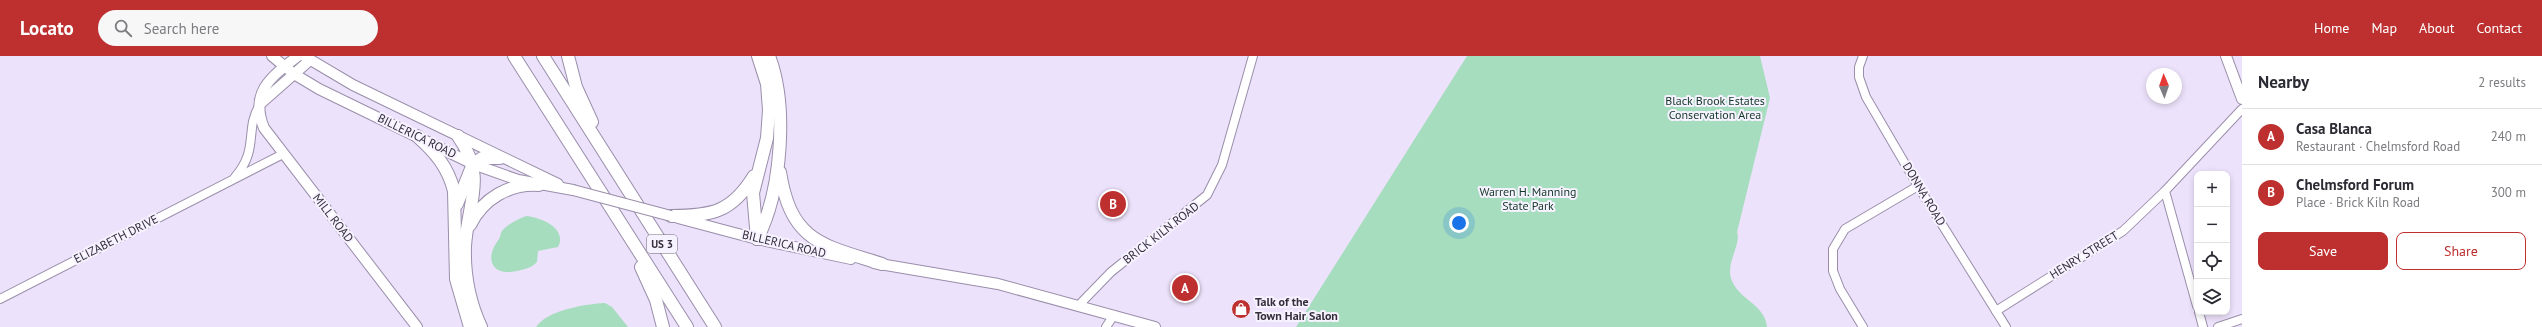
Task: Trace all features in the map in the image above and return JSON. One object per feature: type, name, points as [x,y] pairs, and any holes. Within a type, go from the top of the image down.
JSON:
[{"type":"highway","name":"US 3","points":[[514,56],[687,327]]},
{"type":"highway","name":"US 3","points":[[543,56],[715,327]]},
{"type":"highway","points":[[568,56],[576,87],[610,161]]},
{"type":"highway","points":[[757,239],[753,200],[758,170],[767,138],[770,110],[767,84],[758,56]]},
{"type":"highway","points":[[757,239],[767,221],[772,199],[777,157],[779,97],[769,56]]},
{"type":"highway","points":[[417,136],[431,148],[447,169],[454,191],[456,279],[470,327]]},
{"type":"highway","points":[[458,136],[473,164],[474,189],[466,234],[466,279],[472,304],[481,327]]},
{"type":"highway","points":[[777,157],[785,200],[794,219],[800,227],[822,244],[882,264]]},
{"type":"highway","points":[[454,219],[461,189],[473,164],[482,158],[500,158]]},
{"type":"highway","points":[[671,216],[703,215],[727,207],[741,195],[758,170]]},
{"type":"highway","points":[[466,234],[479,212],[504,190],[515,186],[539,185]]},
{"type":"highway","points":[[618,219],[656,300],[663,327]]},
{"type":"main road","name":"BILLERICA ROAD","points":[[272,56],[294,74],[320,89],[473,164],[503,176],[539,185],[573,190],[757,239],[882,264],[998,284],[1155,327]]},
{"type":"main road","name":"MILL ROAD","points":[[298,56],[284,66],[263,87],[260,104],[264,128],[417,327]]},
{"type":"main road","points":[[2226,56],[2242,99]]},
{"type":"main road","name":"BILLERICA ROAD","points":[[307,58],[335,76],[500,158],[573,190]]},
{"type":"main road","points":[[260,104],[294,74],[307,58]]},
{"type":"street","name":"BRICK KILN ROAD","points":[[1078,306],[1112,272],[1207,195],[1222,165],[1253,56]]},
{"type":"street","name":"DONNA ROAD","points":[[1863,56],[1859,67],[1861,87],[1918,186],[2006,327]]},
{"type":"street","name":"ELIZABETH DRIVE","points":[[232,180],[248,157],[254,117],[260,104]]},
{"type":"street","name":"HENRY STREET","points":[[1996,311],[2123,231],[2165,191],[2242,109]]},
{"type":"street","name":"ELIZABETH DRIVE","points":[[0,299],[283,154]]},
{"type":"street","points":[[1864,327],[1840,289],[1833,271],[1833,249],[1845,229],[1918,186]]},
{"type":"street","points":[[2165,191],[2194,295]]},
{"type":"street","points":[[1106,327],[1114,315]]},
{"type":"street","points":[[2200,315],[2203,327]]},
{"type":"street","points":[[2218,327],[2242,319]]},
{"type":"green space","name":"Warren H. Manning State Park","points":[[1467,56],[1760,56],[1770,98],[1737,232],[1737,243],[1730,269],[1733,283],[1737,289],[1762,313],[1767,327],[1296,327]]},
{"type":"green space","points":[[526,216],[545,221],[556,229],[560,240],[558,247],[538,251],[537,262],[528,268],[508,272],[496,269],[491,259],[494,246],[500,238],[501,232],[513,222]]},
{"type":"green space","points":[[605,303],[612,307],[628,327],[536,327],[541,321],[558,312],[588,305]]},
{"type":"place","name":"Chelmsford Forum","points":[[1113,204]]},
{"type":"place","name":"Casa Blanca","points":[[1185,288]]},
{"type":"place","name":"Talk of the Town Hair Salon","points":[[1241,309]]},
{"type":"park label","name":"Black Brook Estates Conservation Area","points":[[1715,108]]}]
